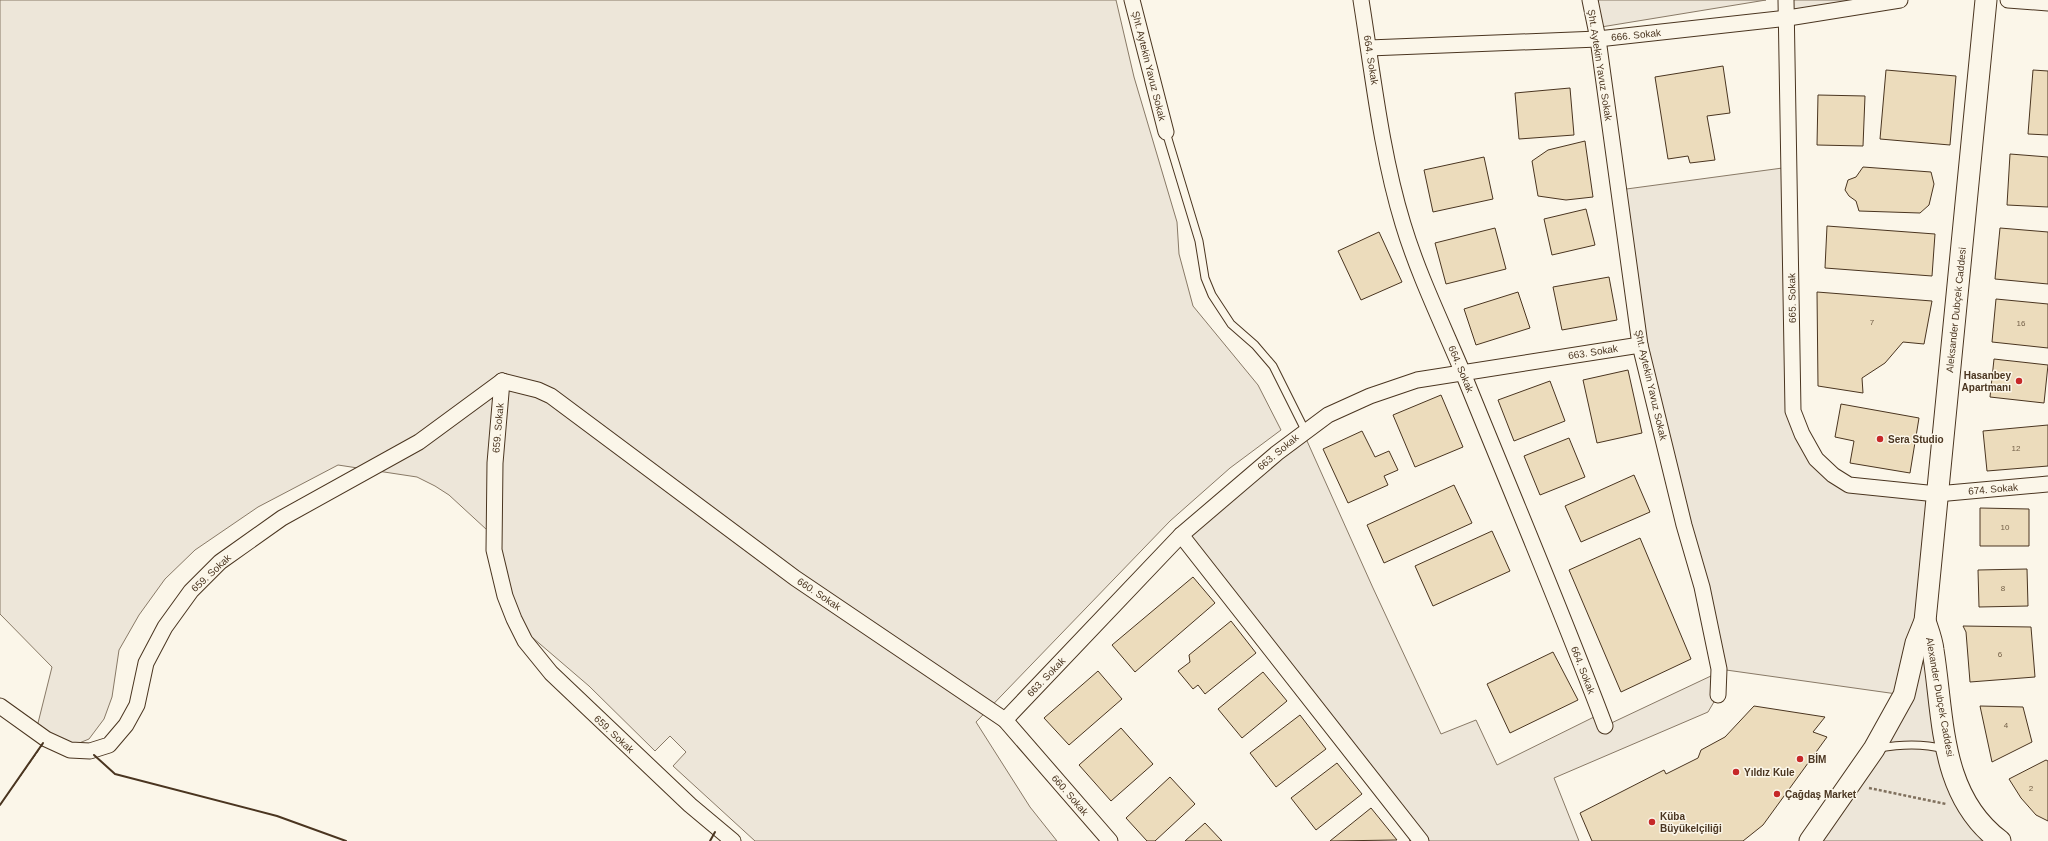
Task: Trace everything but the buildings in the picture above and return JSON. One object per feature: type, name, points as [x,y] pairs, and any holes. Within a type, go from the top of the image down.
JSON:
[{"type":"main road","name":"Aleksander Dubçek Caddesi","points":[[1925,621],[1986,0]]},
{"type":"main road","name":"Alexander Dubçek Caddesi","points":[[1810,841],[1874,749],[1904,694],[1916,643],[1925,621]]},
{"type":"main road","name":"Alexander Dubçek Caddesi","points":[[1925,621],[1933,649],[1940,712],[1948,751],[1958,786],[1968,809],[1988,832],[2000,841]]},
{"type":"street","name":"Şht. Aytekin Yavuz Sokak","points":[[1132,0],[1166,132]]},
{"type":"street","name":"664. Sokak","points":[[1361,0],[1387,157],[1403,224],[1422,278],[1462,372],[1605,726]]},
{"type":"street","name":"Şht. Aytekin Yavuz Sokak","points":[[1590,0],[1598,39],[1640,345],[1684,525],[1702,587],[1719,669],[1718,695]]},
{"type":"street","name":"665. Sokak","points":[[1786,0],[1788,18],[1793,411],[1802,434],[1816,459],[1833,475],[1849,485],[1938,494]]},
{"type":"street","name":"666. Sokak","points":[[1369,48],[1598,39],[1788,18],[1900,0]]},
{"type":"street","points":[[2008,0],[2048,3]]},
{"type":"street","name":"663. Sokak","points":[[1005,720],[1181,535],[1305,430],[1328,415],[1370,396],[1417,380],[1640,345]]},
{"type":"street","name":"659. Sokak","points":[[0,706],[46,739],[70,750],[90,751],[109,745],[126,725],[137,705],[146,663],[165,627],[191,591],[220,562],[282,518],[419,442],[502,381]]},
{"type":"street","name":"659. Sokak","points":[[502,381],[495,463],[494,550],[505,596],[519,630],[525,641],[551,673],[690,805],[733,841]]},
{"type":"street","name":"660. Sokak","points":[[502,381],[538,390],[551,396],[795,578],[1005,720],[1110,841]]},
{"type":"street","name":"674. Sokak","points":[[1938,494],[2048,484]]},
{"type":"street","points":[[1181,535],[1421,841]]},
{"type":"lane","points":[[1166,132],[1199,242],[1205,278],[1212,295],[1231,324],[1265,355],[1273,366],[1305,430]]},
{"type":"lane","points":[[1874,749],[1913,744],[1930,745],[1948,751]]},
{"type":"path","points":[[1851,784],[1968,809]]},
{"type":"shaded area","points":[[0,0],[1116,0],[1134,77],[1177,222],[1179,254],[1193,306],[1258,385],[1281,430],[1230,468],[1170,521],[976,722],[1030,807],[1057,841],[755,841],[673,766],[686,752],[670,736],[655,751],[589,686],[526,632],[516,619],[499,541],[449,495],[417,477],[338,465],[258,507],[195,550],[165,579],[139,615],[119,650],[112,697],[104,719],[89,739],[72,746],[36,731],[52,667],[0,614]]},
{"type":"shaded area","points":[[1590,0],[1766,0],[1595,28]]},
{"type":"shaded area","points":[[1786,0],[1888,0],[1788,18]]},
{"type":"shaded area","points":[[1790,167],[1793,411],[1833,475],[1937,494],[1925,621],[1948,751],[2000,841],[1810,841],[1904,695],[1719,669],[1718,695],[1708,712],[1554,778],[1579,841],[1409,841],[1416,835],[1181,535],[1303,432],[1441,734],[1476,720],[1497,765],[1600,714],[1605,726],[1713,675],[1684,525],[1640,345],[1619,190]]},
{"type":"fence","points":[[0,805],[43,744]]},
{"type":"wall","points":[[0,805],[43,743]]},
{"type":"wall","points":[[94,755],[115,774],[277,816],[346,841]]},
{"type":"wall","points":[[710,841],[715,832]]},
{"type":"place","name":"Hasanbey Apartmanı","points":[[2019,381]]},
{"type":"place","name":"Sera Studio","points":[[1880,439]]},
{"type":"place","name":"BİM","points":[[1800,759]]},
{"type":"place","name":"Yıldız Kule","points":[[1736,772]]},
{"type":"place","name":"Çağdaş Market","points":[[1777,794]]},
{"type":"place","name":"Küba Büyükelçiliği","points":[[1652,822]]}]
